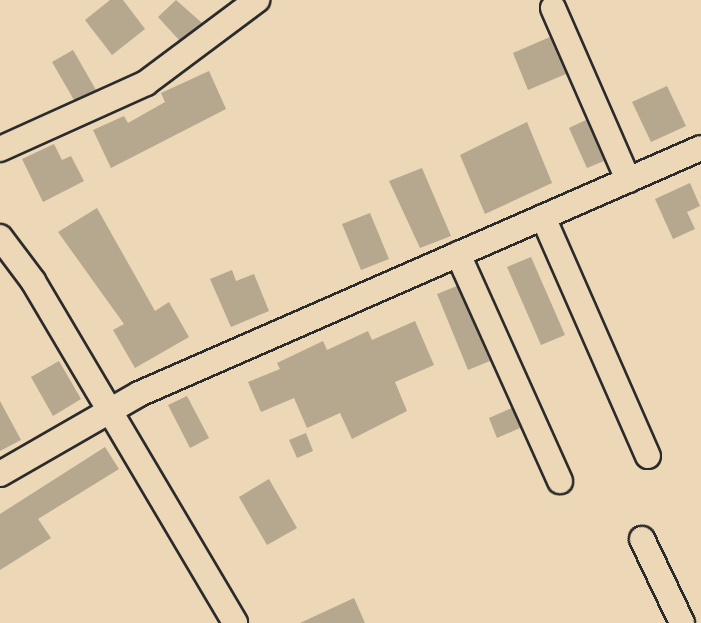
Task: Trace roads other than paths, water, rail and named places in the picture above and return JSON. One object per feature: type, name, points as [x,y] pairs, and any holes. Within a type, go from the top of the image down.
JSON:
[{"type":"street","points":[[0,149],[146,82],[257,0]]},
{"type":"street","points":[[553,8],[628,180]]},
{"type":"street","points":[[0,474],[108,411],[701,148]]},
{"type":"street","points":[[543,217],[648,456]]},
{"type":"street","points":[[0,237],[33,281],[235,623]]},
{"type":"street","points":[[458,254],[560,481]]},
{"type":"street","points":[[642,539],[682,623]]}]
